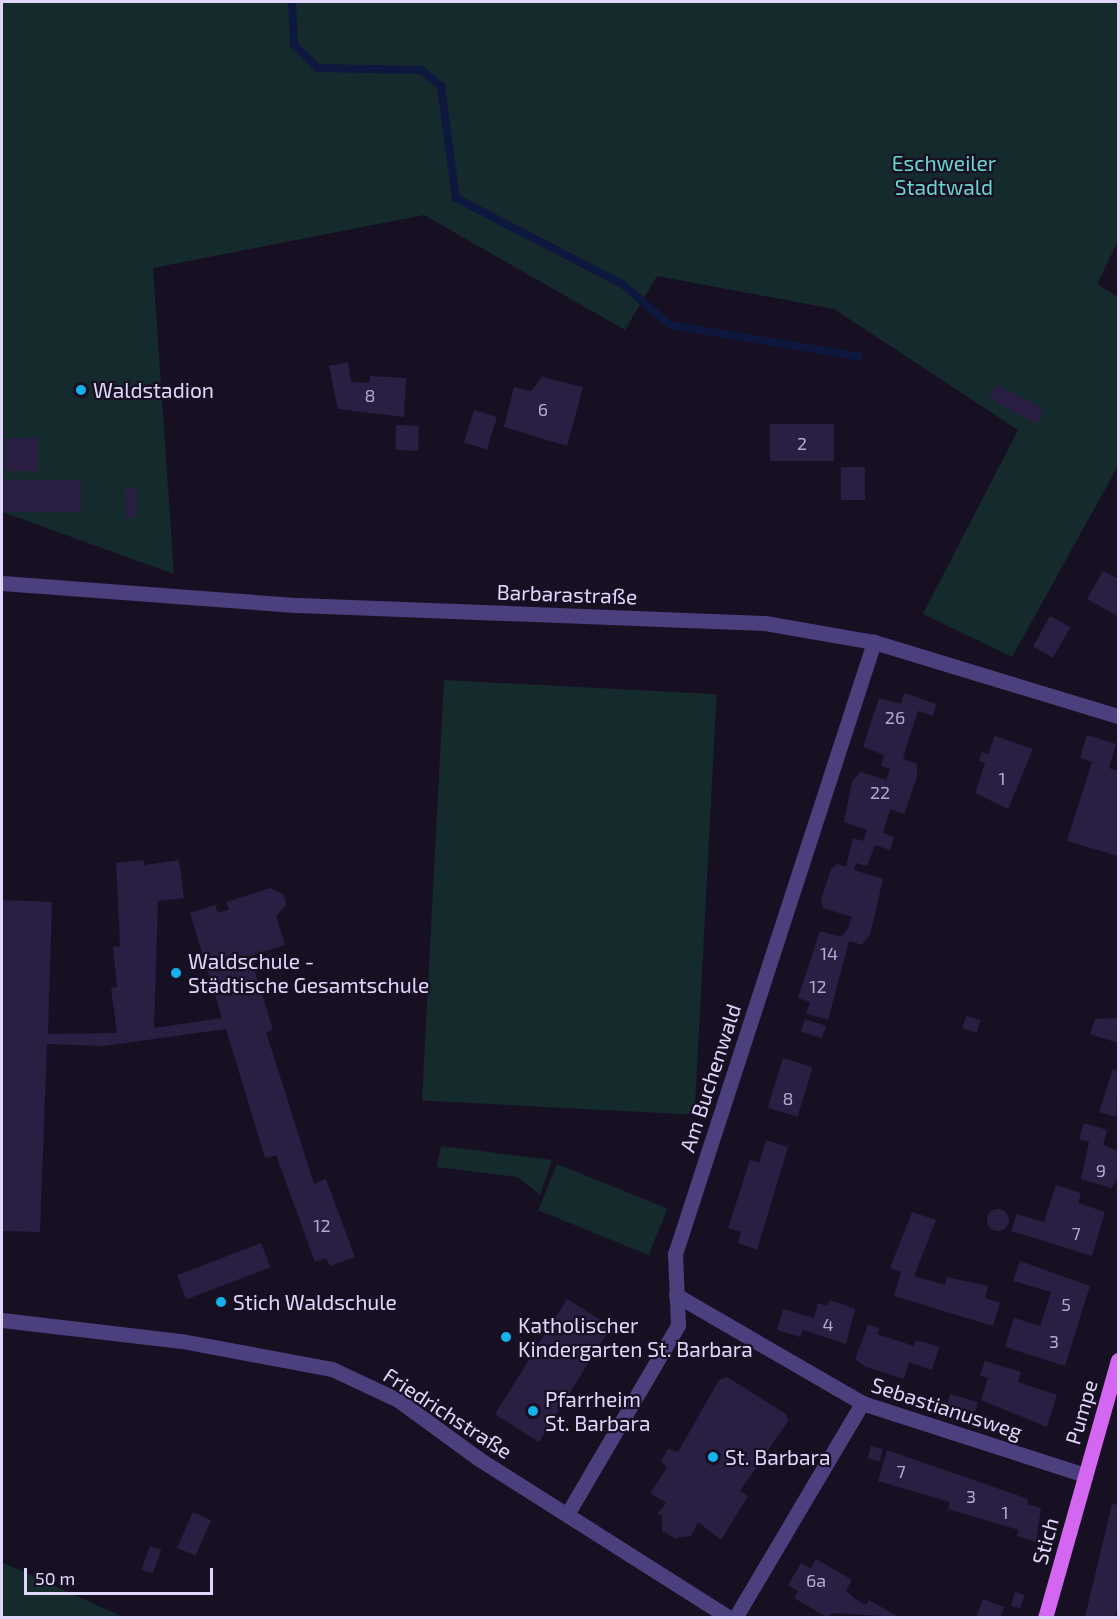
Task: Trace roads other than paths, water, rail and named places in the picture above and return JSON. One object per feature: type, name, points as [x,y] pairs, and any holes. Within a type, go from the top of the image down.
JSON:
[{"type":"main road","name":"Pumpe","points":[[1085,1475],[1119,1360]]},
{"type":"main road","name":"Stich","points":[[1045,1617],[1085,1475]]},
{"type":"street","name":"Barbarastraße","points":[[2,583],[298,605],[765,623],[874,642],[1119,716]]},
{"type":"street","name":"Am Buchenwald","points":[[569,1511],[678,1325],[675,1254],[874,642]]},
{"type":"street","name":"Sebastianusweg","points":[[676,1295],[862,1403],[1085,1475]]},
{"type":"street","name":"Friedrichstraße","points":[[2,1320],[182,1341],[333,1369],[398,1400],[479,1459],[569,1511],[730,1617]]},
{"type":"street","points":[[735,1617],[862,1403]]},
{"type":"waterway","points":[[292,2],[294,45],[318,68],[421,70],[441,86],[456,198],[622,284],[670,325],[858,356]]},
{"type":"place","name":"Waldstadion","points":[[81,390]]},
{"type":"place","name":"Waldschule - Städtische Gesamtschule","points":[[176,973]]},
{"type":"place","name":"Stich Waldschule","points":[[221,1302]]},
{"type":"place","name":"Katholischer Kindergarten St. Barbara","points":[[506,1337]]},
{"type":"place","name":"Pfarrheim St. Barbara","points":[[533,1411]]},
{"type":"place","name":"St. Barbara","points":[[713,1457]]},
{"type":"park label","name":"Eschweiler Stadtwald","points":[[944,175]]}]
